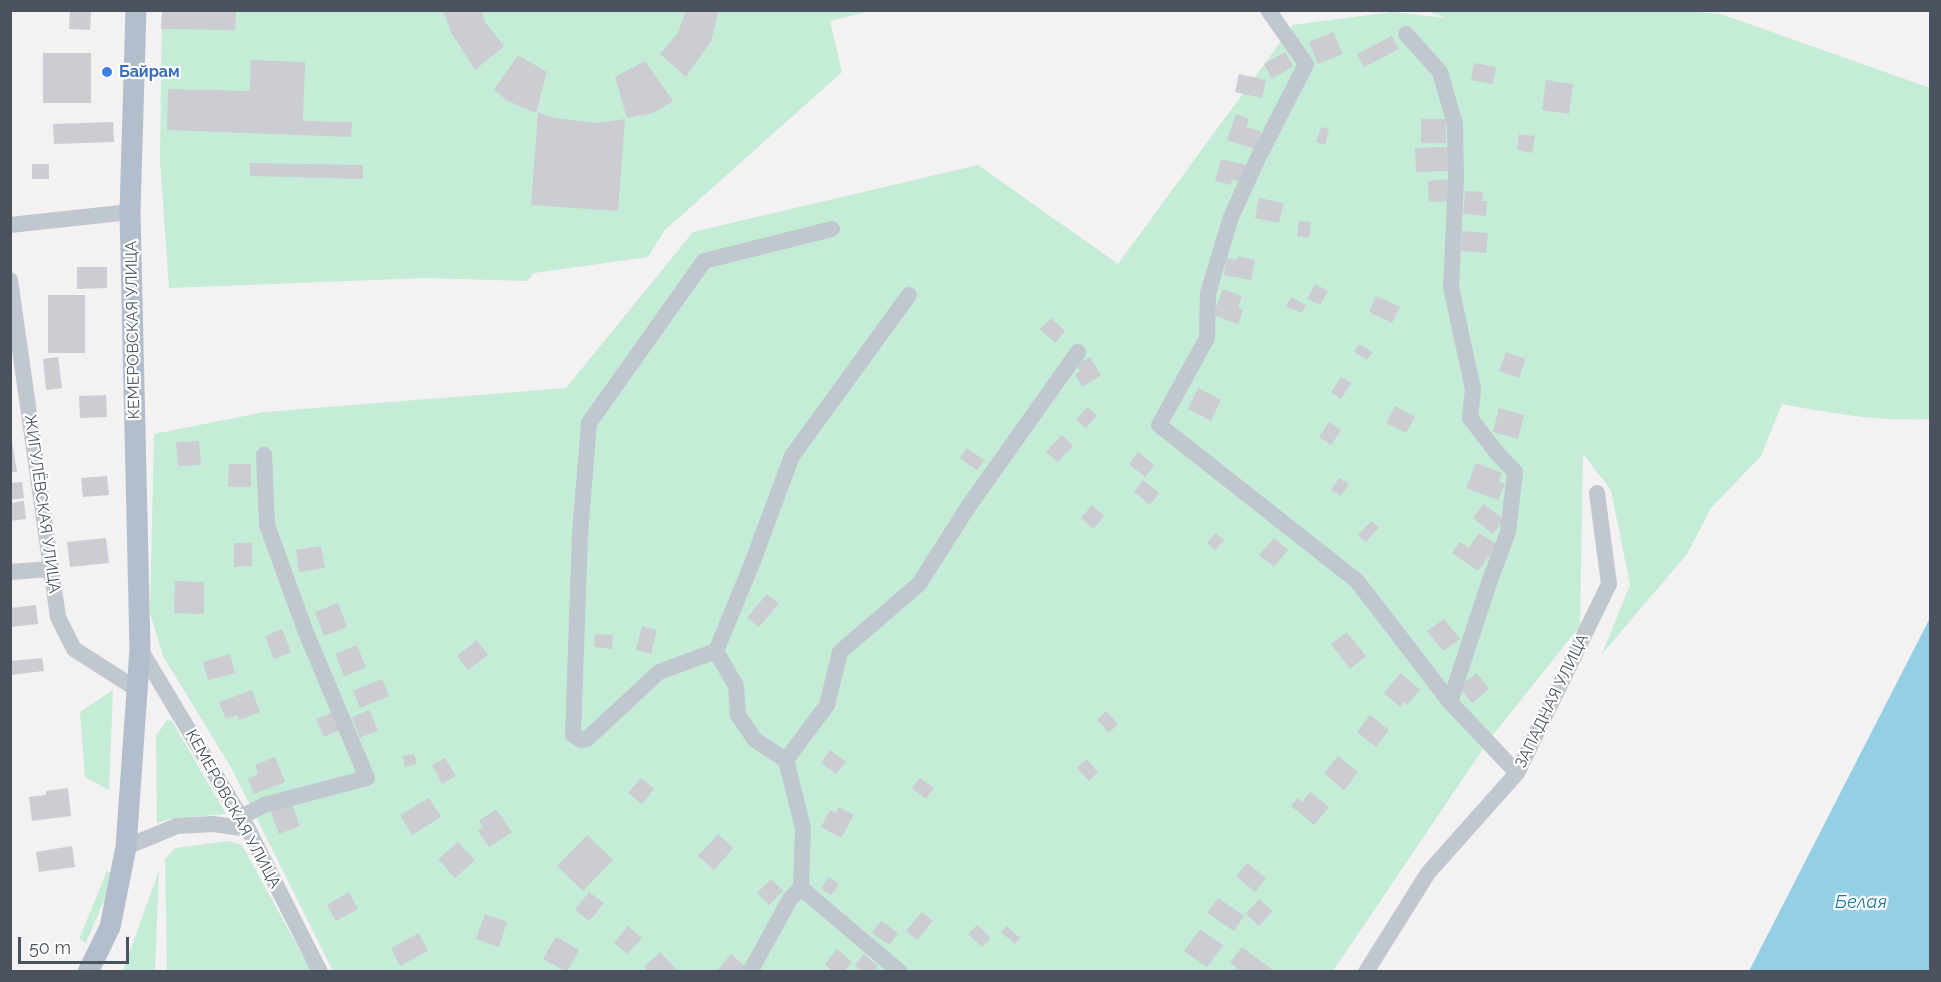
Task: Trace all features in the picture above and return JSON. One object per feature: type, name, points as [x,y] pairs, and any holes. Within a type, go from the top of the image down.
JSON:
[{"type":"main road","name":"КЕМЕРОВСКАЯ УЛИЦА","points":[[88,972],[110,927],[126,847],[138,690],[140,649],[130,212],[136,10]]},
{"type":"street","points":[[1268,10],[1306,64],[1231,217],[1208,293],[1207,338],[1159,424],[1357,581],[1450,702],[1517,773]]},
{"type":"street","points":[[1406,34],[1440,72],[1455,124],[1456,179],[1451,287],[1473,389],[1470,418],[1515,472],[1509,532],[1490,580],[1450,702]]},
{"type":"street","points":[[10,225],[130,212]]},
{"type":"street","points":[[832,229],[704,261],[590,423],[580,534],[573,735],[581,740],[587,739],[659,672],[716,651],[792,456],[909,296]]},
{"type":"street","name":"ЖИГУЛЁВСКАЯ УЛИЦА","points":[[10,280],[58,617],[74,650],[138,690]]},
{"type":"street","points":[[786,760],[827,705],[840,652],[919,584],[968,507],[1078,352]]},
{"type":"street","points":[[126,847],[177,826],[244,823],[264,805],[367,778],[305,630],[267,525],[264,455]]},
{"type":"street","name":"ЗАПАДНАЯ УЛИЦА","points":[[1366,972],[1428,873],[1517,773],[1609,584],[1596,493]]},
{"type":"street","points":[[10,572],[51,569]]},
{"type":"street","name":"КЕМЕРОВСКАЯ УЛИЦА","points":[[140,649],[244,823],[320,972]]},
{"type":"street","points":[[716,651],[736,686],[738,715],[755,740],[786,760],[803,828],[801,888],[790,899],[750,972]]},
{"type":"street","points":[[801,888],[900,972]]},
{"type":"green space","points":[[1425,10],[1688,11],[1721,14],[1930,88],[1930,419],[1874,418],[1782,404],[1761,456],[1711,508],[1687,554],[1602,654],[1630,585],[1611,490],[1583,454],[1580,626],[1489,740],[1333,971],[333,971],[232,769],[163,656],[150,613],[154,434],[265,412],[566,388],[693,232],[978,165],[1118,264],[1293,25],[1392,12],[1446,18]]},
{"type":"green space","points":[[162,11],[870,11],[830,21],[842,72],[664,231],[648,257],[534,273],[527,281],[425,278],[169,288],[160,161]]},
{"type":"green space","points":[[113,690],[109,790],[85,777],[80,712]]},
{"type":"green space","points":[[167,720],[172,721],[226,814],[169,819],[157,823],[156,736]]},
{"type":"green space","points":[[228,841],[242,845],[311,971],[167,971],[165,859],[175,848]]},
{"type":"green space","points":[[159,870],[155,971],[123,971]]},
{"type":"green space","points":[[107,871],[115,874],[86,943],[79,939]]},
{"type":"water","name":"Белая","points":[[1930,618],[1930,971],[1749,971]]},
{"type":"building","points":[[70,10],[91,10],[90,30],[69,29]]},
{"type":"building","points":[[162,10],[236,10],[235,30],[161,29]]},
{"type":"building","points":[[443,10],[481,10],[485,22],[504,46],[475,70],[451,32]]},
{"type":"building","points":[[686,10],[719,10],[711,41],[686,77],[660,54],[678,33]]},
{"type":"building","points":[[1333,32],[1343,54],[1318,64],[1309,42]]},
{"type":"building","points":[[1392,36],[1399,49],[1364,67],[1357,54]]},
{"type":"building","points":[[1285,52],[1293,66],[1272,79],[1264,64]]},
{"type":"building","points":[[43,53],[91,53],[91,103],[43,103]]},
{"type":"building","points":[[518,55],[547,72],[536,113],[508,101],[494,90]]},
{"type":"building","points":[[251,60],[305,62],[303,121],[352,122],[351,137],[167,130],[168,89],[250,91]]},
{"type":"building","points":[[645,61],[673,101],[653,113],[627,118],[615,77]]},
{"type":"building","points":[[1474,63],[1496,67],[1493,84],[1471,80]]},
{"type":"building","points":[[1239,74],[1266,80],[1262,98],[1235,92]]},
{"type":"building","points":[[1546,80],[1573,84],[1569,114],[1542,110]]},
{"type":"building","points":[[538,112],[554,118],[597,123],[625,119],[618,211],[531,205]]},
{"type":"building","points":[[1236,114],[1249,119],[1246,127],[1261,131],[1255,149],[1227,140]]},
{"type":"building","points":[[1421,119],[1446,119],[1446,143],[1421,143]]},
{"type":"building","points":[[113,122],[114,142],[54,144],[53,124]]},
{"type":"building","points":[[1321,127],[1329,129],[1325,145],[1316,142]]},
{"type":"building","points":[[1519,134],[1535,136],[1532,153],[1517,150]]},
{"type":"building","points":[[1448,147],[1449,171],[1416,172],[1415,148]]},
{"type":"building","points":[[1221,159],[1246,165],[1242,182],[1232,180],[1231,185],[1215,181]]},
{"type":"building","points":[[250,163],[363,165],[363,179],[250,176]]},
{"type":"building","points":[[32,164],[49,164],[49,179],[32,179]]},
{"type":"building","points":[[1450,179],[1451,201],[1429,202],[1428,181]]},
{"type":"building","points":[[1465,191],[1483,192],[1482,201],[1487,201],[1486,216],[1463,214]]},
{"type":"building","points":[[1259,198],[1284,203],[1279,223],[1255,218]]},
{"type":"building","points":[[1299,221],[1311,222],[1309,238],[1297,236]]},
{"type":"building","points":[[1462,231],[1488,233],[1486,253],[1461,251]]},
{"type":"building","points":[[1238,256],[1255,260],[1251,280],[1224,275],[1227,258],[1237,260]]},
{"type":"building","points":[[77,267],[107,267],[107,288],[77,289]]},
{"type":"building","points":[[1315,284],[1328,291],[1320,305],[1307,299]]},
{"type":"building","points":[[1223,289],[1242,296],[1238,308],[1243,310],[1238,324],[1213,315]]},
{"type":"building","points":[[48,295],[85,295],[85,353],[48,353]]},
{"type":"building","points":[[1376,296],[1400,307],[1392,323],[1369,312]]},
{"type":"building","points":[[1291,297],[1306,305],[1302,313],[1286,306]]},
{"type":"building","points":[[1051,318],[1065,331],[1055,343],[1040,329]]},
{"type":"building","points":[[1359,344],[1372,352],[1367,360],[1354,352]]},
{"type":"building","points":[[1506,352],[1526,359],[1519,378],[1499,371]]},
{"type":"building","points":[[58,357],[62,388],[46,390],[43,359]]},
{"type":"building","points":[[1090,357],[1101,375],[1082,387],[1075,374],[1080,371],[1076,365]]},
{"type":"building","points":[[1341,377],[1351,383],[1341,399],[1331,392]]},
{"type":"building","points":[[1198,388],[1221,400],[1211,421],[1188,409]]},
{"type":"building","points":[[106,395],[107,417],[80,418],[79,396]]},
{"type":"building","points":[[1395,406],[1415,417],[1406,433],[1386,423]]},
{"type":"building","points":[[1087,407],[1097,415],[1086,428],[1076,420]]},
{"type":"building","points":[[1499,408],[1524,415],[1518,439],[1493,432]]},
{"type":"building","points":[[1329,422],[1341,430],[1331,445],[1319,437]]},
{"type":"building","points":[[10,430],[17,472],[10,472]]},
{"type":"building","points":[[1062,435],[1073,446],[1058,462],[1046,452]]},
{"type":"building","points":[[199,441],[201,465],[178,466],[176,442]]},
{"type":"building","points":[[967,448],[984,460],[977,470],[960,458]]},
{"type":"building","points":[[1138,452],[1154,465],[1145,477],[1129,464]]},
{"type":"building","points":[[1476,463],[1502,473],[1499,482],[1505,484],[1498,500],[1466,488]]},
{"type":"building","points":[[229,464],[251,464],[251,487],[228,487]]},
{"type":"building","points":[[107,476],[109,495],[83,497],[81,478]]},
{"type":"building","points":[[1339,478],[1349,484],[1341,496],[1331,490]]},
{"type":"building","points":[[1143,480],[1159,493],[1150,505],[1134,492]]},
{"type":"building","points":[[22,482],[24,498],[10,500],[10,483]]},
{"type":"building","points":[[24,501],[26,519],[10,521],[10,503]]},
{"type":"building","points":[[1483,504],[1504,519],[1493,534],[1473,518]]},
{"type":"building","points":[[1092,505],[1104,516],[1093,529],[1081,518]]},
{"type":"building","points":[[1371,521],[1379,527],[1366,542],[1358,535]]},
{"type":"building","points":[[1215,533],[1224,540],[1215,550],[1207,543]]},
{"type":"building","points":[[1479,533],[1497,545],[1478,571],[1452,553],[1460,542],[1469,548]]},
{"type":"building","points":[[106,538],[109,563],[70,567],[67,542]]},
{"type":"building","points":[[1274,538],[1288,550],[1274,567],[1259,555]]},
{"type":"building","points":[[234,543],[252,543],[252,566],[234,567]]},
{"type":"building","points":[[321,546],[325,568],[299,572],[296,550]]},
{"type":"building","points":[[175,581],[204,582],[204,614],[174,613]]},
{"type":"building","points":[[767,594],[779,603],[759,627],[747,618]]},
{"type":"building","points":[[338,603],[347,627],[324,636],[315,612]]},
{"type":"building","points":[[36,605],[38,624],[10,627],[10,608]]},
{"type":"building","points":[[1444,619],[1460,639],[1443,651],[1427,631]]},
{"type":"building","points":[[642,626],[657,630],[651,654],[636,650]]},
{"type":"building","points":[[282,629],[291,652],[274,659],[265,636]]},
{"type":"building","points":[[1347,632],[1366,656],[1350,669],[1331,644]]},
{"type":"building","points":[[595,634],[613,635],[612,649],[594,647]]},
{"type":"building","points":[[477,640],[488,655],[468,670],[457,656]]},
{"type":"building","points":[[357,645],[366,668],[344,676],[335,654]]},
{"type":"building","points":[[230,654],[235,673],[208,680],[203,662]]},
{"type":"building","points":[[42,658],[44,671],[10,675],[10,661]]},
{"type":"building","points":[[1401,673],[1420,690],[1407,705],[1404,702],[1400,707],[1384,693]]},
{"type":"building","points":[[1477,673],[1489,689],[1472,703],[1459,687]]},
{"type":"building","points":[[382,679],[389,696],[360,708],[353,691]]},
{"type":"building","points":[[252,690],[260,712],[239,720],[237,715],[226,719],[219,702]]},
{"type":"building","points":[[369,710],[378,730],[360,738],[352,717]]},
{"type":"building","points":[[1106,711],[1118,724],[1109,733],[1097,720]]},
{"type":"building","points":[[333,712],[340,730],[324,737],[316,719]]},
{"type":"building","points":[[1370,715],[1389,730],[1376,747],[1357,732]]},
{"type":"building","points":[[830,750],[846,762],[836,774],[821,763]]},
{"type":"building","points":[[414,754],[417,764],[405,767],[403,756]]},
{"type":"building","points":[[1338,756],[1358,772],[1344,790],[1324,773]]},
{"type":"building","points":[[275,757],[285,782],[254,794],[248,779],[258,774],[255,765]]},
{"type":"building","points":[[445,758],[456,776],[442,784],[432,765]]},
{"type":"building","points":[[1087,759],[1098,772],[1089,781],[1077,768]]},
{"type":"building","points":[[641,778],[654,789],[642,804],[628,793]]},
{"type":"building","points":[[920,778],[934,788],[926,799],[912,788]]},
{"type":"building","points":[[68,788],[71,816],[32,821],[29,797],[46,795],[46,791]]},
{"type":"building","points":[[1310,792],[1329,807],[1314,825],[1291,806],[1298,798],[1302,802]]},
{"type":"building","points":[[429,798],[441,817],[412,835],[400,815]]},
{"type":"building","points":[[291,802],[300,826],[279,834],[270,810]]},
{"type":"building","points":[[839,807],[854,815],[841,838],[821,827],[830,810],[836,813]]},
{"type":"building","points":[[496,809],[512,832],[489,847],[478,831],[483,827],[479,821]]},
{"type":"building","points":[[718,834],[733,848],[714,870],[698,856]]},
{"type":"building","points":[[587,835],[613,860],[583,891],[557,866]]},
{"type":"building","points":[[458,842],[475,860],[455,878],[438,859]]},
{"type":"building","points":[[72,846],[75,867],[39,872],[36,852]]},
{"type":"building","points":[[1247,863],[1266,878],[1255,892],[1236,876]]},
{"type":"building","points":[[829,877],[839,884],[831,895],[821,888]]},
{"type":"building","points":[[771,879],[783,891],[769,905],[757,893]]},
{"type":"building","points":[[349,892],[358,909],[336,921],[327,905]]},
{"type":"building","points":[[589,892],[604,903],[589,921],[575,910]]},
{"type":"building","points":[[1218,898],[1244,916],[1234,931],[1207,913]]},
{"type":"building","points":[[1259,899],[1272,911],[1259,926],[1246,914]]},
{"type":"building","points":[[922,912],[933,921],[917,940],[906,931]]},
{"type":"building","points":[[485,914],[507,922],[499,947],[476,939]]},
{"type":"building","points":[[881,921],[898,933],[889,945],[872,933]]},
{"type":"building","points":[[977,925],[991,938],[982,947],[968,934]]},
{"type":"building","points":[[628,926],[642,938],[627,954],[614,943]]},
{"type":"building","points":[[1007,926],[1020,938],[1015,944],[1001,932]]},
{"type":"building","points":[[1200,929],[1223,945],[1207,967],[1184,951]]},
{"type":"building","points":[[419,933],[428,951],[400,966],[391,948]]},
{"type":"building","points":[[556,937],[579,950],[567,972],[543,959]]},
{"type":"building","points":[[1242,947],[1275,972],[1234,972],[1237,968],[1230,963]]},
{"type":"building","points":[[837,949],[852,962],[843,972],[833,972],[825,964]]},
{"type":"building","points":[[660,952],[679,972],[648,972],[644,967]]},
{"type":"building","points":[[731,954],[747,968],[744,972],[717,971]]},
{"type":"building","points":[[864,954],[878,966],[873,972],[862,972],[855,965]]},
{"type":"place","name":"Байрам","points":[[107,72]]}]
